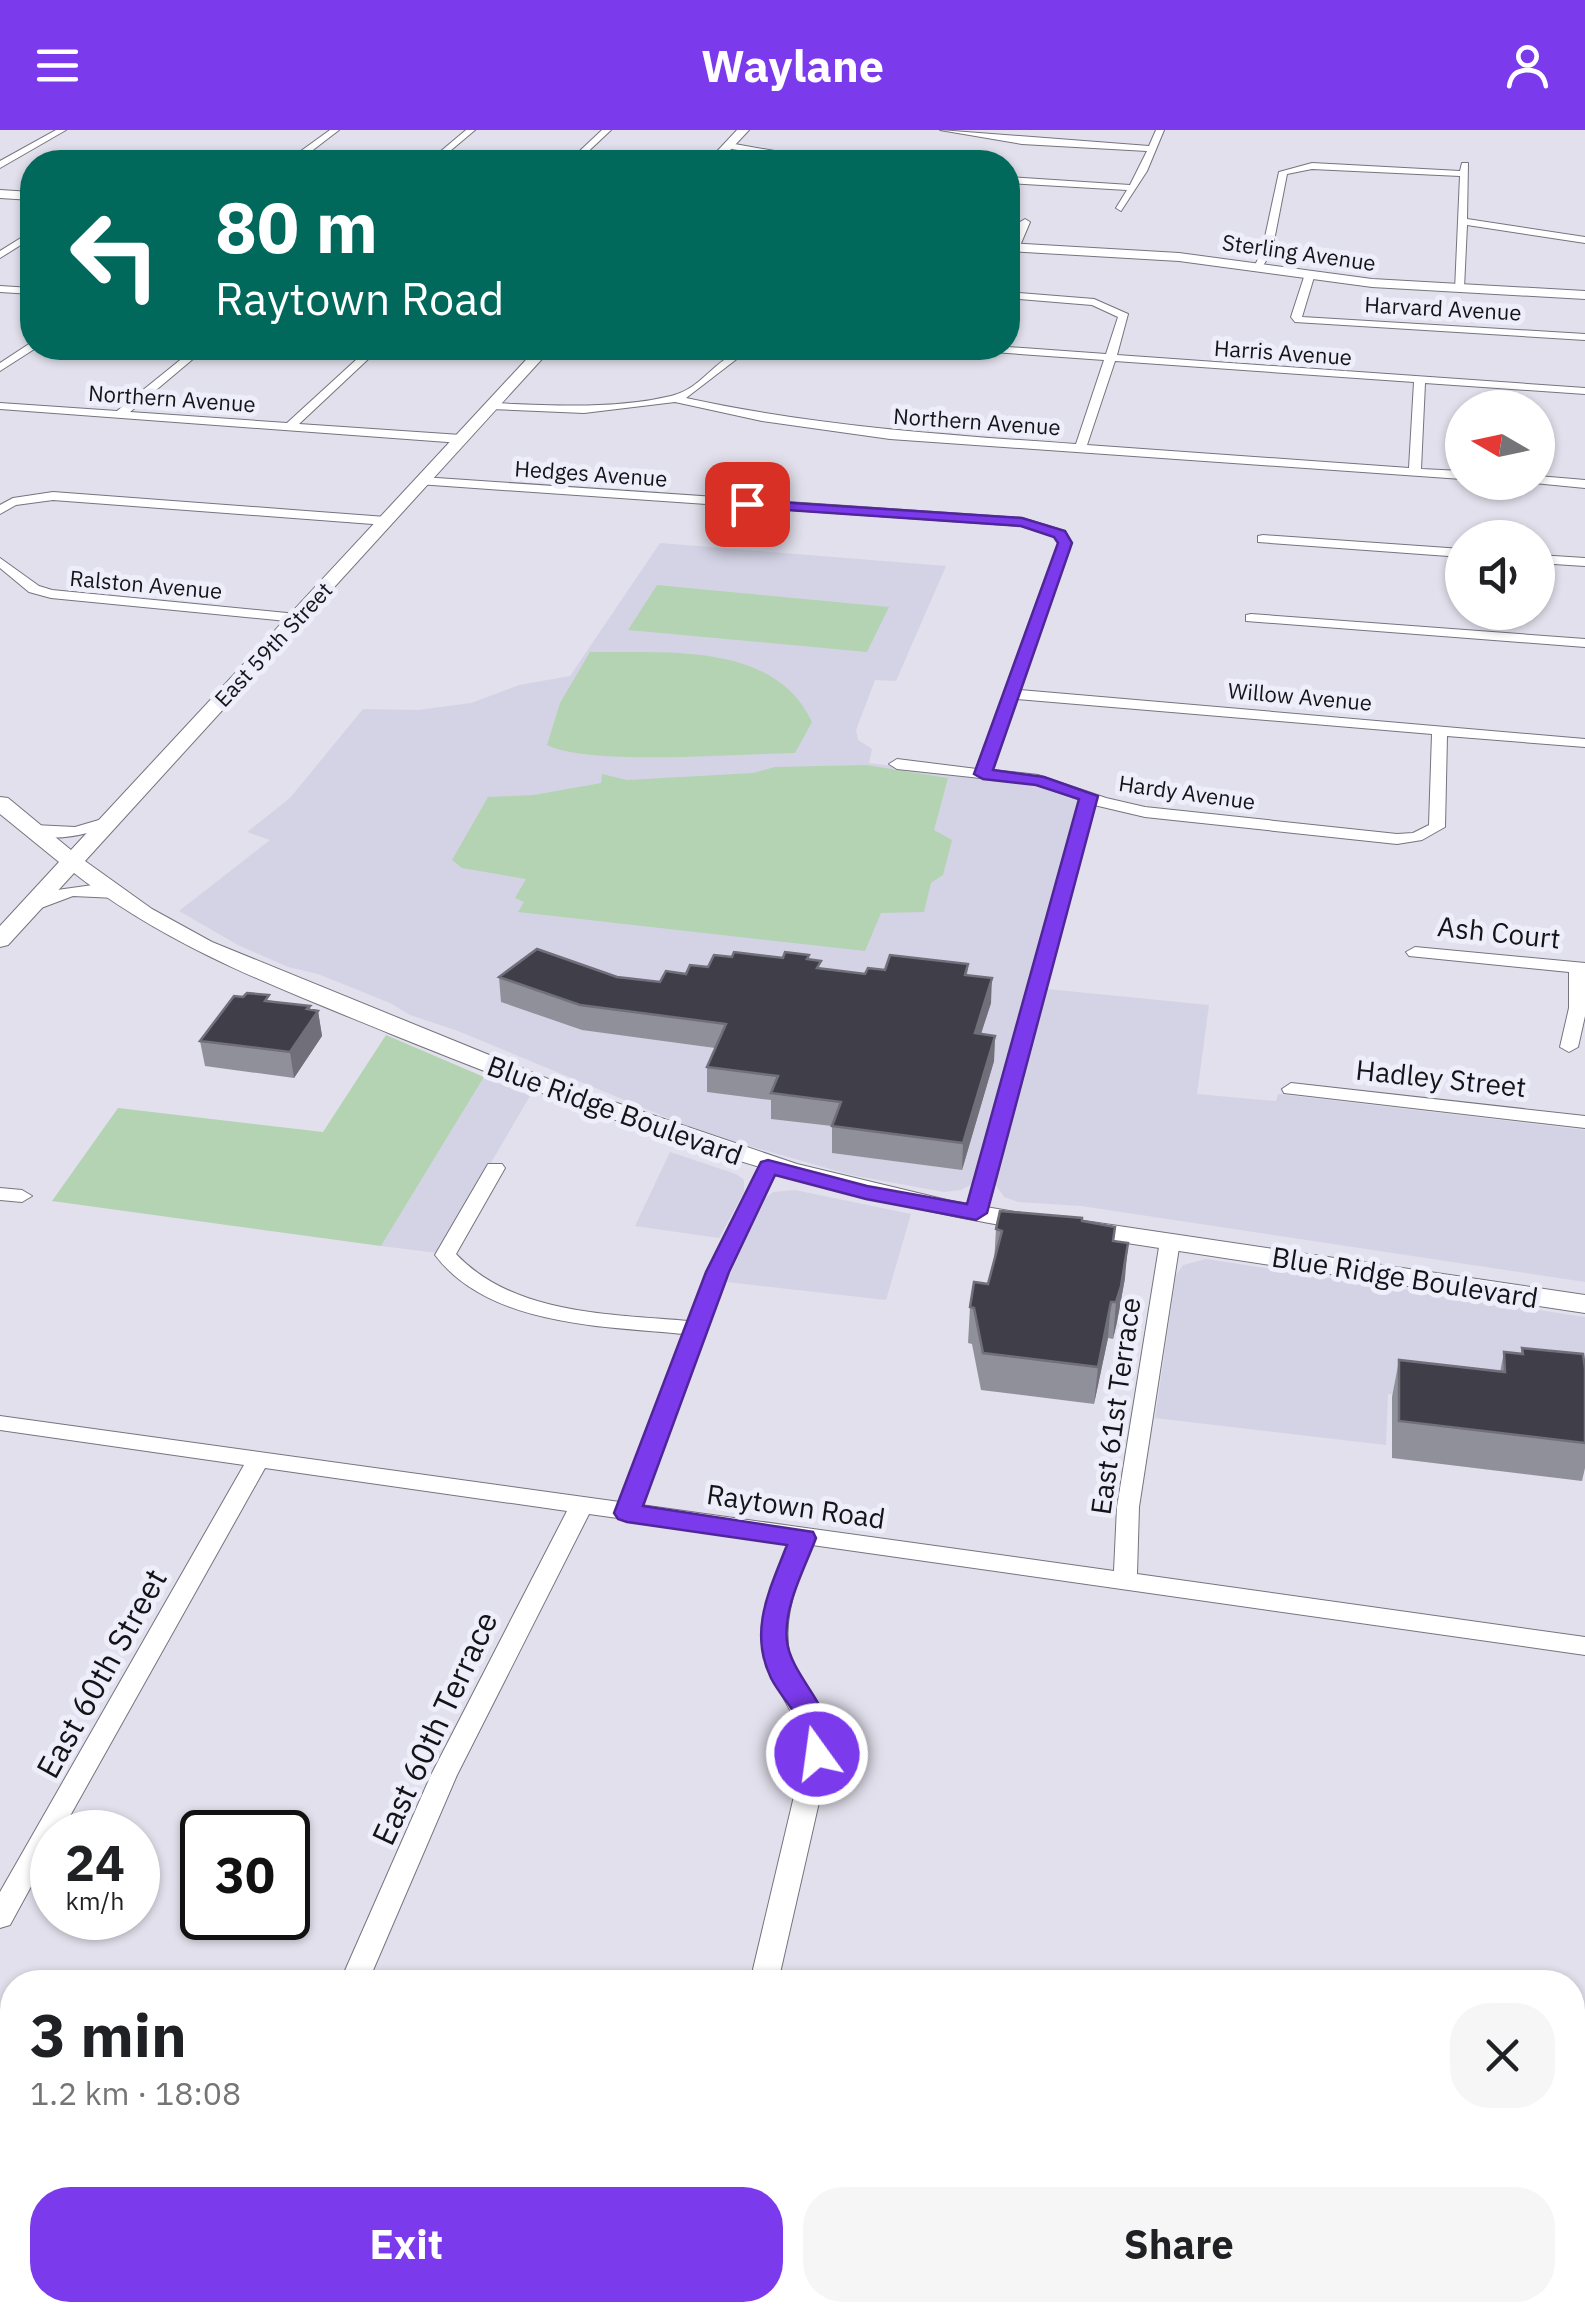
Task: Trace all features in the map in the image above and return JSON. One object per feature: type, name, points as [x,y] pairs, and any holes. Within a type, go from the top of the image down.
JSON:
[{"type":"street","points":[[28,150],[62,130]]},
{"type":"street","points":[[308,150],[335,130]]},
{"type":"street","points":[[585,150],[607,130]]},
{"type":"street","points":[[725,150],[743,130]]},
{"type":"street","points":[[944,130],[1022,141],[1152,149]]},
{"type":"street","points":[[1120,208],[1160,130]]},
{"type":"street","points":[[446,150],[469,131]]},
{"type":"street","points":[[729,146],[752,150]]},
{"type":"street","points":[[1458,288],[1465,160]]},
{"type":"street","points":[[1257,267],[1267,251],[1284,172],[1293,168],[1464,174]]},
{"type":"street","points":[[1020,181],[1133,188]]},
{"type":"street","points":[[1462,221],[1585,240]]},
{"type":"street","points":[[1020,230],[1024,222]]},
{"type":"street","name":"Sterling Avenue","points":[[1020,248],[1179,257],[1309,277],[1585,294]]},
{"type":"street","name":"Harvard Avenue","points":[[1309,277],[1296,317],[1299,320],[1585,337]]},
{"type":"street","points":[[1020,296],[1079,300],[1114,308],[1125,319],[1080,448]]},
{"type":"street","name":"Harris Avenue","points":[[1020,352],[1585,391]]},
{"type":"street","points":[[119,414],[186,360]]},
{"type":"street","points":[[289,427],[362,360]]},
{"type":"street","name":"East 59th Street","points":[[0,940],[534,360]]},
{"type":"street","points":[[675,399],[699,388],[727,360]]},
{"type":"street","points":[[1415,472],[1420,380]]},
{"type":"street","name":"Northern Avenue","points":[[491,406],[584,410],[675,399],[832,429],[1445,474]]},
{"type":"street","name":"Northern Avenue","points":[[0,406],[461,440]]},
{"type":"street","name":"Hedges Avenue","points":[[422,481],[1022,522],[1054,531],[1065,543],[1011,694]]},
{"type":"street","points":[[1555,481],[1585,484]]},
{"type":"street","points":[[0,510],[29,498],[52,496],[386,521]]},
{"type":"street","points":[[1264,539],[1445,553]]},
{"type":"street","points":[[1555,560],[1585,562]]},
{"type":"street","name":"Ralston Avenue","points":[[0,562],[34,588],[51,594],[297,618]]},
{"type":"street","points":[[1250,618],[1585,644]]},
{"type":"street","points":[[983,774],[1011,694]]},
{"type":"street","name":"Willow Avenue","points":[[1011,694],[1585,742]]},
{"type":"street","name":"Hardy Avenue","points":[[897,764],[1038,780],[1146,812],[1383,838],[1416,837],[1437,827],[1440,730]]},
{"type":"street","points":[[976,1213],[1089,796]]},
{"type":"street","name":"Blue Ridge Boulevard","points":[[0,803],[144,914],[230,959],[498,1067],[768,1167],[879,1195],[976,1213],[1585,1304]]},
{"type":"street","points":[[34,830],[76,832],[109,822]]},
{"type":"street","points":[[31,907],[59,891],[78,888],[116,892]]},
{"type":"street","name":"Ash Court","points":[[1414,952],[1581,968],[1578,1008],[1569,1046]]},
{"type":"street","name":"Hadley Street","points":[[1291,1089],[1585,1122]]},
{"type":"street","points":[[627,1513],[717,1272],[768,1167]]},
{"type":"street","points":[[495,1168],[445,1254],[452,1265],[494,1294],[585,1317],[696,1328]]},
{"type":"street","points":[[0,1194],[22,1196]]},
{"type":"street","name":"East 61st Terrace","points":[[1125,1580],[1128,1508],[1170,1241]]},
{"type":"street","name":"Raytown Road","points":[[0,1423],[1585,1646]]},
{"type":"street","name":"East 60th Street","points":[[0,1917],[258,1460]]},
{"type":"street","name":"East 60th Terrace","points":[[359,1970],[444,1775],[581,1506]]},
{"type":"street","points":[[767,1970],[817,1754],[814,1720],[784,1674],[773,1641],[776,1608],[803,1538]]},
{"type":"shaded area","points":[[660,543],[946,566],[896,681],[875,680],[856,730],[858,740],[872,749],[869,763],[1034,784],[1079,798],[972,1184],[961,1190],[944,1192],[851,1175],[704,1133],[318,974],[288,967],[238,945],[179,911],[270,840],[247,832],[290,798],[363,709],[418,710],[471,703],[519,685],[570,676]]},
{"type":"shaded area","points":[[1047,989],[1209,1005],[1197,1094],[1276,1101],[1278,1094],[1585,1130],[1585,1282],[1004,1197],[994,1182]]},
{"type":"shaded area","points":[[484,1077],[530,1096],[438,1253],[381,1246]]},
{"type":"shaded area","points":[[670,1152],[744,1180],[744,1192],[719,1238],[635,1226]]},
{"type":"shaded area","points":[[795,1190],[911,1214],[886,1300],[727,1282],[763,1200],[773,1192]]},
{"type":"shaded area","points":[[1206,1259],[1585,1317],[1585,1388],[1491,1406],[1388,1394],[1386,1445],[1155,1418],[1176,1275],[1183,1265]]},
{"type":"green space","points":[[657,585],[889,607],[867,652],[628,630]]},
{"type":"green space","points":[[590,652],[683,653],[745,665],[772,677],[795,696],[812,722],[795,753],[629,757],[567,751],[547,745],[560,703]]},
{"type":"green space","points":[[866,765],[948,778],[934,830],[952,840],[943,875],[931,883],[924,912],[881,913],[865,951],[518,912],[524,902],[515,898],[526,879],[462,868],[452,860],[488,797],[534,795],[601,783],[602,774],[627,780],[753,773],[775,767]]},
{"type":"green space","points":[[386,1035],[484,1077],[381,1246],[52,1201],[118,1108],[323,1132]]},
{"type":"building","points":[[537,949],[617,977],[660,982],[666,971],[686,974],[690,965],[708,967],[714,955],[732,957],[734,952],[783,958],[785,952],[809,955],[807,959],[821,961],[817,968],[865,974],[868,968],[885,970],[890,955],[968,964],[965,975],[992,978],[975,1033],[995,1036],[963,1143],[832,1126],[841,1102],[771,1093],[778,1076],[707,1067],[726,1024],[580,1005],[499,977]]},
{"type":"building","points":[[269,995],[265,1001],[310,1006],[307,1009],[318,1011],[290,1052],[200,1041],[234,996]]},
{"type":"building","points":[[1000,1211],[1082,1218],[1115,1227],[1113,1241],[1128,1243],[1121,1286],[1116,1302],[1111,1302],[1098,1367],[983,1353],[974,1308],[970,1307],[974,1282],[988,1284],[1002,1231],[996,1229]]},
{"type":"building","points":[[1522,1348],[1583,1354],[1585,1443],[1399,1421],[1399,1360],[1505,1372],[1504,1352],[1523,1354]]},
{"type":"route","points":[[747,504],[1022,522],[1060,534],[1065,543],[983,774],[1038,780],[1089,796],[976,1213],[892,1198],[768,1167],[717,1272],[627,1513],[803,1538],[776,1608],[773,1641],[784,1674],[814,1720],[817,1754]]}]
